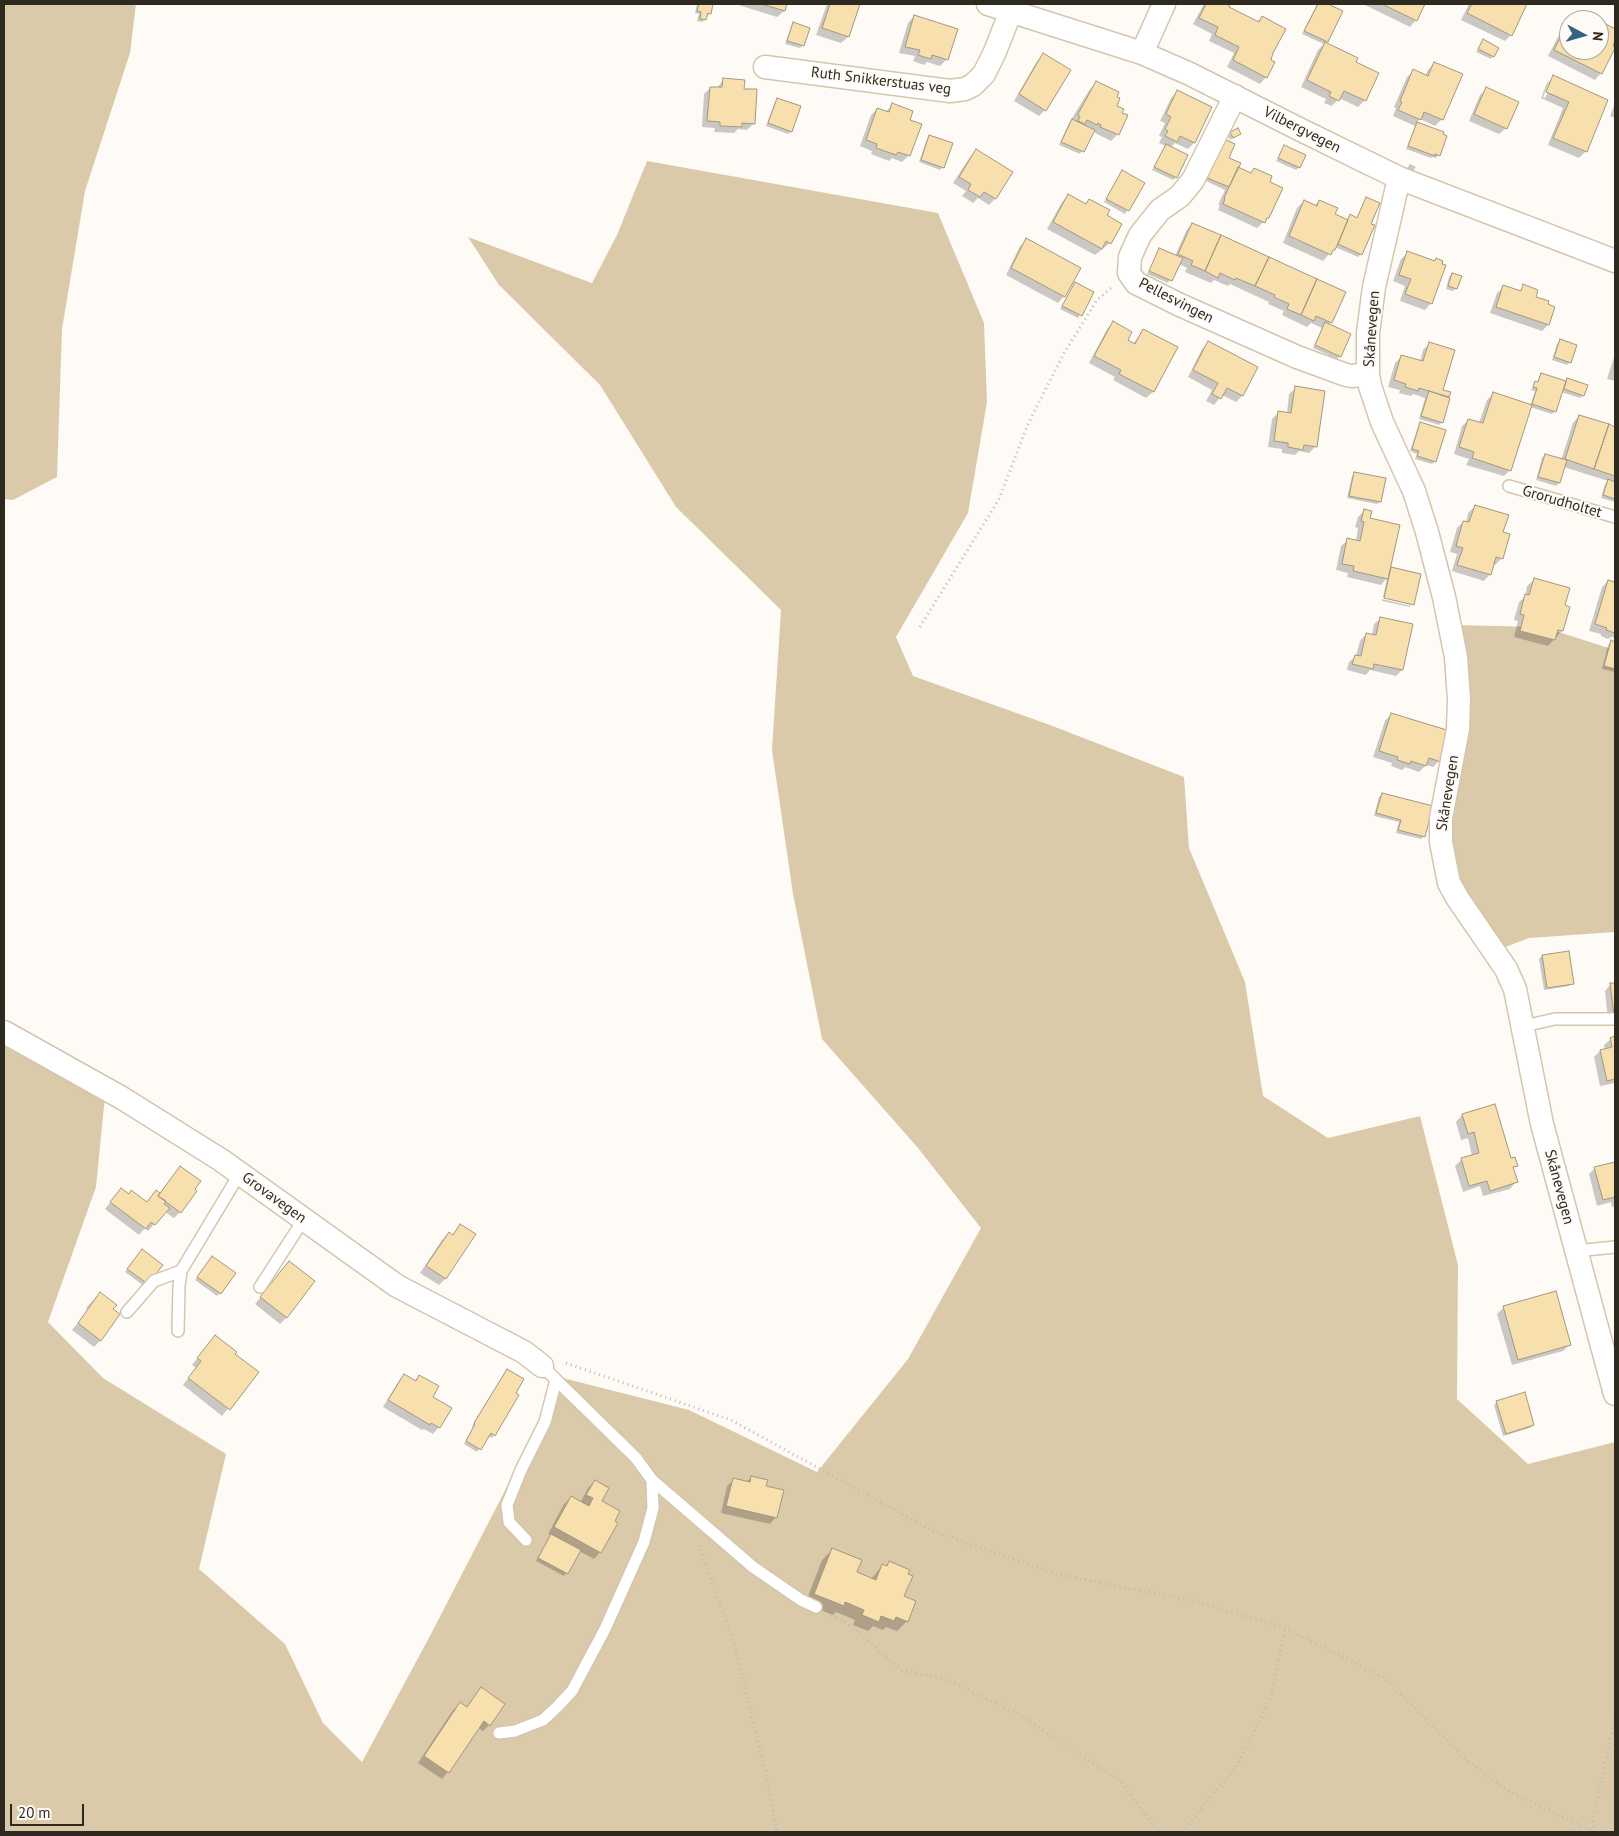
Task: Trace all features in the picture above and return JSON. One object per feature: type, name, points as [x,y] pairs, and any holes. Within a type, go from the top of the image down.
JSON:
[{"type":"street","name":"Vilbergvegen","points":[[988,4],[1142,53],[1236,96],[1399,178],[1615,261]]},
{"type":"street","points":[[1142,53],[1164,4]]},
{"type":"street","name":"Ruth Snikkerstuas veg","points":[[765,67],[950,91],[965,89],[973,85],[984,74],[1011,11]]},
{"type":"street","name":"Pellesvingen","points":[[1236,96],[1193,180],[1180,196],[1160,210],[1140,235],[1130,257],[1129,273],[1136,283],[1297,357],[1346,375],[1368,374]]},
{"type":"street","name":"Skånevegen","points":[[1399,178],[1374,287],[1368,333],[1368,374],[1382,422],[1414,492],[1425,524],[1444,597],[1456,657],[1459,699],[1458,729],[1441,818],[1441,842],[1449,883],[1458,900],[1506,969],[1516,989],[1542,1124],[1615,1394]]},
{"type":"street","name":"Grovavegen","points":[[4,1032],[122,1098],[240,1173],[398,1286],[524,1352],[549,1373]]},
{"type":"lane","name":"Grorudholtet","points":[[1509,486],[1615,517]]},
{"type":"lane","points":[[1524,1026],[1555,1020],[1615,1019]]},
{"type":"lane","points":[[178,1331],[181,1271],[240,1173]]},
{"type":"lane","points":[[260,1286],[304,1219]]},
{"type":"lane","points":[[1576,1251],[1615,1248]]},
{"type":"lane","points":[[128,1312],[154,1281],[181,1271]]},
{"type":"lane","points":[[549,1373],[636,1458],[652,1480],[685,1509],[753,1567],[801,1600],[816,1607]]},
{"type":"lane","points":[[526,1540],[509,1522],[507,1505],[521,1470],[545,1422],[549,1373]]},
{"type":"lane","points":[[499,1733],[515,1731],[542,1720],[572,1691],[605,1629],[644,1542],[652,1508],[652,1480]]},
{"type":"path","points":[[920,627],[999,499],[1028,424],[1063,355],[1096,300],[1129,273]]},
{"type":"path","points":[[524,1352],[574,1365],[731,1420],[933,1531],[1057,1574],[1198,1602],[1285,1628],[1384,1677],[1464,1758],[1480,1770],[1512,1793],[1594,1832],[1593,1818],[1615,1718]]},
{"type":"path","points":[[685,1509],[708,1567],[735,1646],[767,1780],[777,1832]]},
{"type":"path","points":[[816,1607],[853,1628],[900,1670],[948,1680],[1020,1715],[1120,1781],[1159,1832]]},
{"type":"path","points":[[1182,1832],[1236,1767],[1271,1697],[1285,1628]]},
{"type":"shaded area","points":[[4,4],[136,4],[130,53],[85,191],[62,329],[57,477],[13,500],[4,499]]},
{"type":"shaded area","points":[[647,161],[938,213],[984,323],[987,402],[968,513],[896,637],[913,676],[1050,725],[1184,777],[1189,848],[1245,982],[1263,1096],[1328,1138],[1420,1116],[1458,1265],[1457,1399],[1528,1464],[1615,1442],[1615,1832],[4,1832],[4,1036],[105,1096],[96,1187],[48,1322],[103,1378],[226,1454],[199,1569],[285,1644],[323,1723],[362,1762],[431,1634],[563,1378],[689,1410],[817,1472],[908,1359],[981,1228],[918,1148],[822,1039],[793,894],[772,750],[781,610],[676,507],[600,385],[499,285],[468,237],[592,283],[617,235]]},
{"type":"shaded area","points":[[1451,625],[1543,627],[1615,650],[1615,932],[1529,938],[1495,951],[1440,846],[1454,759]]},
{"type":"building","points":[[699,4],[713,4],[711,14],[708,13],[706,20],[700,19],[701,12],[697,11]]},
{"type":"building","points":[[761,4],[787,4],[785,11]]},
{"type":"building","points":[[830,4],[860,4],[849,37],[822,28]]},
{"type":"building","points":[[1206,4],[1226,4],[1259,22],[1262,16],[1286,29],[1273,53],[1271,60],[1275,62],[1267,78],[1233,60],[1239,47],[1215,35],[1218,27],[1199,18]]},
{"type":"building","points":[[1318,4],[1328,4],[1343,11],[1328,42],[1304,31]]},
{"type":"building","points":[[1382,4],[1425,4],[1417,21]]},
{"type":"building","points":[[1472,4],[1527,4],[1512,36],[1467,13]]},
{"type":"building","points":[[914,15],[958,29],[948,60],[932,55],[931,59],[918,55],[920,50],[905,47]]},
{"type":"building","points":[[793,22],[810,28],[804,46],[787,41]]},
{"type":"building","points":[[1609,26],[1615,29],[1613,46],[1615,48],[1609,60]]},
{"type":"building","points":[[1483,39],[1499,48],[1494,57],[1478,49]]},
{"type":"building","points":[[1559,40],[1559,52],[1554,50]]},
{"type":"building","points":[[1325,42],[1358,58],[1356,62],[1379,73],[1366,101],[1344,91],[1339,101],[1329,96],[1331,92],[1307,80]]},
{"type":"building","points":[[1043,53],[1071,70],[1046,111],[1019,94]]},
{"type":"building","points":[[1574,60],[1609,60],[1602,74]]},
{"type":"building","points":[[1434,62],[1463,74],[1443,120],[1424,112],[1421,120],[1398,110],[1413,69],[1428,76]]},
{"type":"building","points":[[1553,75],[1608,100],[1587,152],[1553,138],[1569,102],[1546,92]]},
{"type":"building","points":[[723,78],[745,80],[744,89],[757,89],[755,124],[742,123],[742,127],[720,126],[720,122],[707,121],[710,87],[722,87]]},
{"type":"building","points":[[1096,81],[1119,92],[1117,97],[1120,98],[1117,106],[1124,109],[1122,113],[1128,115],[1119,135],[1100,127],[1101,125],[1098,123],[1097,125],[1087,120],[1085,124],[1078,121],[1080,117],[1078,114]]},
{"type":"building","points":[[1486,87],[1519,102],[1507,129],[1474,114]]},
{"type":"building","points":[[1177,90],[1212,107],[1195,143],[1180,136],[1177,142],[1165,136],[1168,131],[1165,129],[1171,117],[1166,114]]},
{"type":"building","points":[[777,98],[801,106],[792,132],[768,123]]},
{"type":"building","points":[[892,103],[913,111],[910,120],[922,124],[910,156],[898,152],[896,155],[876,148],[877,144],[866,140],[877,108],[889,112]]},
{"type":"building","points":[[1072,119],[1095,130],[1084,152],[1061,142]]},
{"type":"building","points":[[1417,122],[1444,132],[1443,134],[1447,136],[1440,156],[1408,146]]},
{"type":"building","points":[[1238,128],[1241,134],[1233,138],[1230,132]]},
{"type":"building","points":[[929,135],[953,143],[944,168],[921,160]]},
{"type":"building","points":[[1224,139],[1235,144],[1229,158],[1241,163],[1229,187],[1205,177]]},
{"type":"building","points":[[1166,144],[1188,155],[1177,178],[1154,167]]},
{"type":"building","points":[[1284,145],[1306,155],[1300,168],[1278,158]]},
{"type":"building","points":[[976,149],[1013,172],[996,199],[984,192],[980,197],[968,190],[971,184],[959,177]]},
{"type":"building","points":[[1238,167],[1251,173],[1254,168],[1272,176],[1270,182],[1283,188],[1265,223],[1223,204]]},
{"type":"building","points":[[1122,170],[1145,183],[1129,211],[1106,199]]},
{"type":"building","points":[[1068,194],[1086,204],[1089,199],[1110,210],[1107,215],[1122,224],[1111,244],[1106,241],[1102,249],[1053,222]]},
{"type":"building","points":[[1366,197],[1380,203],[1371,224],[1375,225],[1362,255],[1338,244],[1350,214],[1357,218]]},
{"type":"building","points":[[1304,200],[1317,206],[1319,200],[1338,208],[1335,214],[1348,220],[1331,255],[1289,236]]},
{"type":"building","points":[[1192,223],[1221,235],[1205,271],[1191,265],[1193,261],[1178,254]]},
{"type":"building","points":[[1221,235],[1269,257],[1255,286],[1220,273],[1218,278],[1205,271]]},
{"type":"building","points":[[1026,238],[1081,268],[1065,297],[1011,268]]},
{"type":"building","points":[[1159,248],[1183,258],[1172,281],[1149,271]]},
{"type":"building","points":[[1407,251],[1435,261],[1436,258],[1443,261],[1442,264],[1446,265],[1432,304],[1405,294],[1411,279],[1399,275]]},
{"type":"building","points":[[1269,257],[1317,279],[1301,315],[1287,309],[1289,304],[1274,297],[1275,295],[1255,286]]},
{"type":"building","points":[[1452,273],[1462,276],[1457,289],[1448,286]]},
{"type":"building","points":[[1317,279],[1346,292],[1332,323],[1316,316],[1314,321],[1301,315]]},
{"type":"building","points":[[1075,282],[1094,292],[1082,316],[1062,306]]},
{"type":"building","points":[[1523,284],[1538,290],[1536,297],[1549,301],[1548,304],[1555,307],[1549,325],[1496,307],[1503,285],[1521,291]]},
{"type":"building","points":[[1113,321],[1132,332],[1128,340],[1135,344],[1143,329],[1178,347],[1154,392],[1119,374],[1121,370],[1094,356]]},
{"type":"building","points":[[1325,322],[1351,334],[1341,357],[1315,345]]},
{"type":"building","points":[[1560,339],[1577,345],[1571,363],[1554,357]]},
{"type":"building","points":[[1208,341],[1258,367],[1243,396],[1227,388],[1221,399],[1212,394],[1218,383],[1193,370]]},
{"type":"building","points":[[1429,342],[1455,350],[1443,390],[1451,392],[1449,397],[1419,388],[1418,391],[1405,387],[1406,384],[1394,380],[1401,355],[1423,361]]},
{"type":"building","points":[[1541,373],[1566,381],[1556,412],[1532,404],[1537,388],[1533,387],[1535,381],[1538,382]]},
{"type":"building","points":[[1567,378],[1588,385],[1584,396],[1564,389]]},
{"type":"building","points":[[1295,386],[1325,391],[1317,447],[1304,445],[1303,450],[1288,447],[1288,443],[1274,441],[1278,411],[1291,413]]},
{"type":"building","points":[[1429,391],[1450,398],[1443,423],[1421,416]]},
{"type":"building","points":[[1493,392],[1532,405],[1511,471],[1472,458],[1474,452],[1459,447],[1468,419],[1483,423]]},
{"type":"building","points":[[1579,415],[1609,424],[1594,469],[1565,459]]},
{"type":"building","points":[[1420,422],[1446,430],[1436,462],[1417,456],[1419,451],[1412,449]]},
{"type":"building","points":[[1609,424],[1615,427],[1615,476],[1594,469]]},
{"type":"building","points":[[1545,454],[1567,460],[1560,483],[1538,477]]},
{"type":"building","points":[[1354,472],[1386,478],[1381,502],[1349,496]]},
{"type":"building","points":[[1608,479],[1615,482],[1615,499],[1603,495]]},
{"type":"building","points":[[1475,505],[1509,515],[1503,532],[1510,534],[1503,559],[1496,557],[1491,575],[1457,565],[1463,548],[1456,546],[1463,521],[1469,522]]},
{"type":"building","points":[[1364,509],[1372,511],[1370,518],[1400,525],[1388,579],[1353,571],[1354,566],[1342,564],[1347,538],[1360,541],[1364,522],[1361,521]]},
{"type":"building","points":[[1391,567],[1421,574],[1414,605],[1384,598]]},
{"type":"building","points":[[1534,578],[1570,588],[1565,605],[1570,607],[1563,631],[1558,630],[1555,640],[1520,631],[1524,615],[1520,614],[1525,594],[1529,595]]},
{"type":"building","points":[[1608,580],[1615,582],[1615,633],[1595,624]]},
{"type":"building","points":[[1380,617],[1413,624],[1403,670],[1374,664],[1373,669],[1352,664],[1355,655],[1361,656],[1366,633],[1376,635]]},
{"type":"building","points":[[1611,640],[1615,642],[1615,669],[1604,666]]},
{"type":"building","points":[[1391,713],[1450,731],[1441,762],[1429,758],[1426,766],[1411,761],[1410,764],[1397,760],[1398,757],[1379,751]]},
{"type":"building","points":[[1382,793],[1433,806],[1425,837],[1398,830],[1401,820],[1376,813]]},
{"type":"building","points":[[1569,951],[1574,984],[1547,988],[1542,955]]},
{"type":"building","points":[[1610,983],[1615,983],[1615,1015],[1614,1015]]},
{"type":"building","points":[[1615,1036],[1615,1079],[1607,1081],[1600,1050],[1612,1047],[1610,1038]]},
{"type":"building","points":[[1495,1104],[1511,1158],[1515,1157],[1518,1166],[1513,1167],[1518,1182],[1490,1191],[1487,1181],[1469,1186],[1461,1158],[1479,1153],[1474,1132],[1468,1134],[1462,1114]]},
{"type":"building","points":[[1615,1162],[1615,1197],[1603,1200],[1594,1167]]},
{"type":"building","points":[[180,1166],[201,1181],[195,1189],[197,1191],[181,1213],[158,1196]]},
{"type":"building","points":[[121,1188],[129,1194],[131,1190],[147,1202],[156,1190],[160,1193],[158,1196],[166,1201],[164,1204],[170,1208],[155,1225],[151,1222],[146,1229],[110,1202]]},
{"type":"building","points":[[460,1224],[476,1234],[446,1279],[426,1266],[449,1232],[453,1235]]},
{"type":"building","points":[[142,1249],[163,1265],[148,1284],[127,1269]]},
{"type":"building","points":[[212,1256],[236,1273],[221,1294],[197,1277]]},
{"type":"building","points":[[289,1261],[315,1281],[287,1318],[260,1297]]},
{"type":"building","points":[[1556,1291],[1571,1345],[1518,1360],[1503,1306]]},
{"type":"building","points":[[100,1292],[117,1305],[113,1309],[120,1314],[101,1341],[78,1323]]},
{"type":"building","points":[[215,1335],[237,1352],[235,1354],[259,1372],[230,1410],[188,1378],[201,1361],[197,1358]]},
{"type":"building","points":[[507,1369],[524,1379],[516,1393],[519,1395],[495,1436],[491,1433],[481,1450],[466,1441],[474,1423]]},
{"type":"building","points":[[404,1374],[416,1381],[419,1375],[439,1386],[433,1397],[452,1408],[440,1428],[431,1423],[430,1425],[388,1400]]},
{"type":"building","points":[[1525,1392],[1534,1425],[1506,1434],[1496,1401]]},
{"type":"building","points":[[751,1476],[768,1480],[766,1486],[784,1490],[777,1518],[726,1506],[733,1478],[750,1482]]},
{"type":"building","points":[[595,1480],[609,1488],[602,1501],[620,1511],[615,1521],[618,1523],[601,1553],[554,1527],[571,1496],[589,1506],[593,1498],[586,1495]]},
{"type":"building","points":[[551,1534],[581,1550],[568,1574],[538,1558]]},
{"type":"building","points":[[832,1548],[862,1560],[857,1572],[876,1580],[882,1564],[887,1566],[889,1561],[910,1570],[908,1574],[913,1576],[904,1596],[916,1601],[908,1622],[896,1617],[894,1621],[881,1616],[879,1622],[862,1615],[864,1610],[845,1602],[844,1606],[814,1594]]},
{"type":"building","points":[[481,1687],[505,1704],[490,1726],[484,1721],[449,1773],[424,1756],[460,1702],[467,1707]]}]
